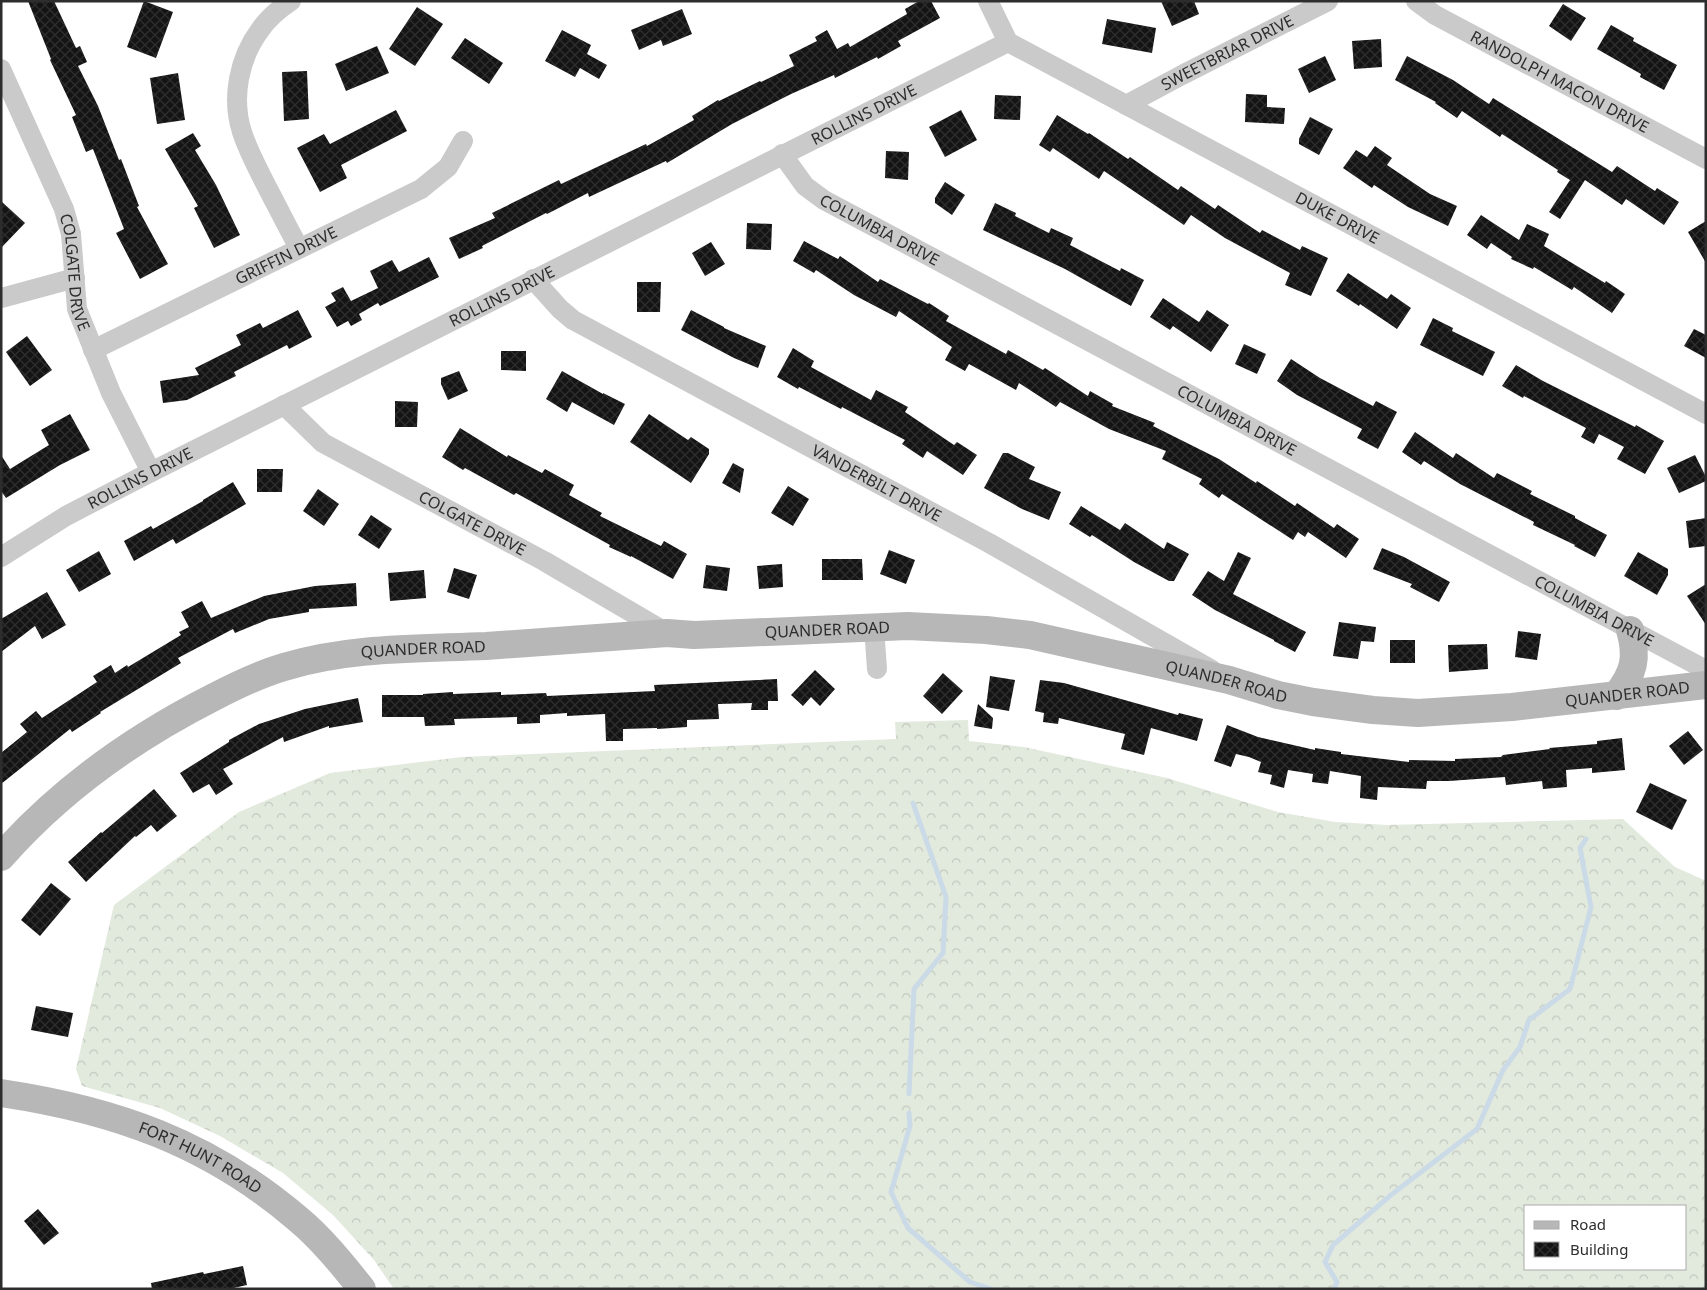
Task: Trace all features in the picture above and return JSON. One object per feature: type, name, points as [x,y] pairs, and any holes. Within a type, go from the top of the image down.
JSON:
[{"type":"street","points":[[290,1],[268,19],[249,48],[239,77],[238,106],[241,130],[249,151],[299,248]]},
{"type":"street","points":[[988,1],[1008,42]]},
{"type":"street","name":"SWEETBRIAR DRIVE","points":[[1126,105],[1328,1]]},
{"type":"street","name":"RANDOLPH MACON DRIVE","points":[[1416,1],[1435,15],[1706,159]]},
{"type":"street","name":"DUKE DRIVE","points":[[1008,42],[1706,414]]},
{"type":"street","name":"ROLLINS DRIVE","points":[[1,558],[66,516],[151,472],[1008,42]]},
{"type":"street","name":"COLGATE DRIVE","points":[[1,69],[64,209],[71,234],[77,309],[111,392],[151,472]]},
{"type":"street","name":"GRIFFIN DRIVE","points":[[93,350],[429,184],[448,167],[463,142]]},
{"type":"street","name":"COLUMBIA DRIVE","points":[[782,154],[805,186],[824,200],[1706,670]]},
{"type":"street","points":[[1,298],[75,278]]},
{"type":"street","name":"VANDERBILT DRIVE","points":[[533,279],[560,309],[573,320],[980,538],[1229,680]]},
{"type":"street","name":"COLGATE DRIVE","points":[[284,405],[323,442],[544,561],[667,633]]},
{"type":"street","name":"QUANDER ROAD","points":[[1,857],[54,804],[96,769],[144,736],[186,711],[240,684],[284,667],[328,657],[374,650],[484,646],[667,633],[694,635],[908,626],[986,630],[1030,635],[1229,680],[1278,695],[1373,710],[1418,712],[1512,707],[1706,685]]},
{"type":"street","points":[[874,628],[876,670]]},
{"type":"street","points":[[1616,696],[1631,674],[1635,647],[1630,630]]},
{"type":"street","name":"FORT HUNT ROAD","points":[[1,1093],[70,1105],[98,1113],[174,1139],[198,1151],[253,1183],[298,1219],[326,1247],[362,1289]]},
{"type":"green space","points":[[968,720],[969,741],[1024,747],[1167,778],[1278,812],[1335,822],[1387,825],[1623,819],[1675,867],[1706,881],[1706,1289],[394,1289],[374,1260],[333,1215],[283,1173],[220,1136],[160,1108],[82,1086],[76,1069],[114,905],[239,812],[330,773],[462,757],[896,739],[895,722]]},
{"type":"building","points":[[28,1],[54,1],[76,48],[80,46],[87,62],[78,66],[98,106],[119,160],[121,159],[139,206],[137,207],[168,264],[140,279],[116,233],[124,229],[93,149],[86,152],[72,117],[76,115],[50,60]]},
{"type":"building","points":[[144,1],[173,12],[156,58],[127,47]]},
{"type":"building","points":[[919,1],[931,1],[940,18],[898,41],[901,46],[878,59],[877,57],[835,78],[834,75],[791,94],[732,124],[667,163],[666,161],[589,197],[588,193],[459,259],[449,238],[495,218],[492,213],[559,180],[561,184],[646,144],[647,146],[694,120],[692,116],[718,100],[794,66],[789,55],[817,41],[815,37],[827,30],[837,49],[848,43],[850,47],[907,14],[905,9]]},
{"type":"building","points":[[1161,1],[1194,1],[1199,14],[1172,26]]},
{"type":"building","points":[[1563,4],[1586,18],[1571,41],[1549,26]]},
{"type":"building","points":[[417,7],[443,24],[415,66],[389,49]]},
{"type":"building","points":[[682,9],[692,34],[663,46],[661,40],[639,50],[631,30]]},
{"type":"building","points":[[1107,19],[1156,28],[1152,53],[1102,44]]},
{"type":"building","points":[[1611,25],[1634,38],[1633,41],[1677,65],[1664,90],[1640,77],[1641,74],[1597,49]]},
{"type":"building","points":[[562,30],[591,45],[587,54],[607,65],[599,79],[580,68],[575,77],[545,61]]},
{"type":"building","points":[[465,38],[503,63],[489,84],[451,58]]},
{"type":"building","points":[[1381,39],[1382,67],[1354,69],[1352,41]]},
{"type":"building","points":[[377,46],[389,73],[346,91],[335,64]]},
{"type":"building","points":[[1325,56],[1336,80],[1309,93],[1298,69]]},
{"type":"building","points":[[1407,56],[1453,80],[1489,104],[1493,98],[1612,172],[1617,166],[1655,191],[1657,188],[1679,202],[1664,225],[1626,199],[1622,205],[1585,180],[1560,219],[1549,212],[1570,180],[1557,172],[1558,170],[1502,134],[1500,137],[1462,111],[1457,118],[1436,102],[1395,80]]},
{"type":"building","points":[[307,71],[309,119],[284,121],[282,72]]},
{"type":"building","points":[[178,73],[185,120],[157,124],[150,78]]},
{"type":"building","points":[[1246,94],[1267,95],[1267,107],[1285,108],[1284,124],[1245,122]]},
{"type":"building","points":[[995,95],[1021,96],[1020,120],[994,119]]},
{"type":"building","points":[[396,110],[407,131],[341,165],[347,178],[320,192],[297,148],[324,134],[330,144]]},
{"type":"building","points":[[961,110],[977,140],[945,157],[929,127]]},
{"type":"building","points":[[1057,115],[1089,133],[1128,159],[1130,157],[1178,190],[1181,186],[1215,209],[1218,205],[1260,233],[1262,230],[1300,250],[1302,246],[1328,258],[1311,296],[1285,285],[1290,273],[1225,238],[1191,215],[1184,225],[1104,171],[1099,179],[1053,148],[1050,152],[1039,145]]},
{"type":"building","points":[[1310,117],[1333,129],[1319,155],[1299,144],[1299,139]]},
{"type":"building","points":[[193,133],[201,146],[195,150],[216,185],[240,235],[214,248],[194,208],[198,206],[165,149]]},
{"type":"building","points":[[1375,146],[1392,158],[1387,165],[1430,194],[1457,206],[1448,226],[1408,207],[1374,185],[1372,188],[1343,168],[1356,150],[1367,157]]},
{"type":"building","points":[[886,151],[909,152],[908,180],[885,178]]},
{"type":"building","points":[[945,182],[965,195],[952,215],[935,203],[935,198]]},
{"type":"building","points":[[1,201],[25,223],[1,248]]},
{"type":"building","points":[[995,203],[1016,213],[1015,216],[1049,233],[1051,228],[1073,238],[1070,245],[1120,271],[1121,268],[1144,280],[1131,306],[1065,269],[983,230]]},
{"type":"building","points":[[1481,215],[1519,240],[1527,224],[1549,234],[1544,246],[1625,294],[1612,313],[1574,287],[1572,290],[1534,267],[1533,269],[1511,259],[1512,257],[1491,243],[1487,249],[1467,235]]},
{"type":"building","points":[[1706,221],[1706,263],[1688,232]]},
{"type":"building","points":[[747,223],[772,224],[771,250],[746,249]]},
{"type":"building","points":[[804,241],[838,259],[840,256],[878,282],[880,279],[929,303],[949,316],[946,321],[1006,354],[1008,350],[1043,370],[1045,368],[1088,396],[1090,391],[1113,404],[1112,406],[1155,423],[1153,426],[1219,459],[1295,506],[1297,503],[1334,528],[1337,524],[1359,539],[1346,558],[1308,532],[1305,537],[1298,532],[1293,540],[1222,494],[1219,498],[1199,484],[1202,479],[1162,459],[1166,451],[1109,429],[1060,402],[1056,407],[1019,383],[1016,390],[969,364],[965,371],[945,360],[952,347],[899,311],[896,317],[854,295],[816,270],[814,273],[793,261]]},
{"type":"building","points":[[711,242],[725,264],[705,276],[692,253]]},
{"type":"building","points":[[429,257],[439,277],[380,306],[378,303],[359,314],[362,320],[351,326],[348,321],[337,327],[325,307],[336,301],[331,293],[343,287],[351,301],[378,288],[370,271],[392,260],[399,272]]},
{"type":"building","points":[[1348,273],[1387,299],[1391,294],[1411,308],[1397,329],[1360,304],[1359,306],[1336,291]]},
{"type":"building","points":[[637,282],[661,282],[660,312],[637,312]]},
{"type":"building","points":[[1163,298],[1199,322],[1207,310],[1229,325],[1211,352],[1173,326],[1170,330],[1150,317]]},
{"type":"building","points":[[298,310],[312,337],[289,349],[287,345],[234,372],[236,376],[187,400],[163,403],[160,381],[199,375],[195,368],[241,345],[236,335],[260,323],[263,328]]},
{"type":"building","points":[[691,310],[724,328],[766,346],[758,368],[734,358],[681,330]]},
{"type":"building","points":[[1433,318],[1453,328],[1452,331],[1495,352],[1483,376],[1420,345]]},
{"type":"building","points":[[1694,329],[1706,335],[1706,358],[1684,346]]},
{"type":"building","points":[[27,336],[52,370],[30,386],[6,352]]},
{"type":"building","points":[[1244,344],[1266,354],[1257,374],[1235,364]]},
{"type":"building","points":[[793,348],[814,361],[811,367],[871,400],[876,390],[908,407],[905,412],[954,445],[957,442],[977,455],[963,475],[927,451],[923,458],[902,444],[905,440],[842,407],[841,409],[777,377]]},
{"type":"building","points":[[501,351],[526,351],[526,371],[501,370]]},
{"type":"building","points":[[1291,359],[1320,378],[1373,406],[1376,401],[1397,412],[1378,449],[1357,438],[1362,429],[1297,395],[1277,381]]},
{"type":"building","points":[[1516,365],[1543,381],[1635,427],[1636,425],[1664,441],[1645,474],[1617,459],[1624,447],[1599,434],[1594,444],[1581,437],[1586,428],[1502,386]]},
{"type":"building","points":[[459,371],[468,391],[448,400],[441,384],[441,378]]},
{"type":"building","points":[[562,371],[625,404],[614,425],[572,402],[567,412],[546,399]]},
{"type":"building","points":[[395,401],[418,402],[417,427],[395,427]]},
{"type":"building","points":[[70,414],[90,450],[60,465],[6,498],[1,491],[1,455],[10,469],[49,445],[41,430]]},
{"type":"building","points":[[649,414],[688,440],[691,437],[709,449],[709,454],[691,483],[630,442]]},
{"type":"building","points":[[460,428],[507,457],[508,455],[542,473],[545,469],[574,485],[569,495],[602,513],[600,516],[661,546],[664,541],[687,554],[673,579],[631,556],[609,547],[610,545],[516,493],[514,495],[465,468],[463,470],[442,457]]},
{"type":"building","points":[[1415,432],[1453,458],[1456,453],[1494,478],[1497,473],[1532,491],[1530,494],[1575,516],[1575,518],[1607,535],[1595,557],[1533,525],[1534,522],[1460,484],[1424,461],[1421,465],[1402,452]]},
{"type":"building","points":[[1003,453],[1008,453],[1035,467],[1029,479],[1061,492],[1049,520],[1022,509],[984,488]]},
{"type":"building","points":[[1695,455],[1706,477],[1706,481],[1679,493],[1667,468]]},
{"type":"building","points":[[733,463],[744,469],[740,493],[722,483]]},
{"type":"building","points":[[257,469],[283,469],[282,492],[257,492]]},
{"type":"building","points":[[233,482],[246,504],[176,544],[173,539],[134,561],[124,541],[151,526],[153,529]]},
{"type":"building","points":[[788,486],[809,499],[793,526],[771,513]]},
{"type":"building","points":[[318,489],[339,504],[324,526],[303,511]]},
{"type":"building","points":[[1081,506],[1120,530],[1125,523],[1164,549],[1167,542],[1189,554],[1174,581],[1169,581],[1134,562],[1092,535],[1090,537],[1069,524]]},
{"type":"building","points":[[371,515],[392,529],[379,549],[358,535]]},
{"type":"building","points":[[1706,518],[1706,546],[1689,548],[1686,521]]},
{"type":"building","points":[[1382,548],[1404,557],[1450,582],[1439,602],[1410,587],[1412,584],[1373,569]]},
{"type":"building","points":[[889,550],[915,560],[906,584],[880,574]]},
{"type":"building","points":[[99,551],[111,574],[79,592],[66,570]]},
{"type":"building","points":[[1238,552],[1251,558],[1233,594],[1306,632],[1295,652],[1215,610],[1192,595],[1208,571],[1224,581]]},
{"type":"building","points":[[1638,552],[1668,569],[1668,575],[1657,595],[1624,576]]},
{"type":"building","points":[[822,559],[862,559],[863,580],[822,580]]},
{"type":"building","points":[[782,564],[783,587],[759,589],[757,566]]},
{"type":"building","points":[[706,565],[730,568],[727,591],[703,588]]},
{"type":"building","points":[[454,568],[477,575],[469,599],[447,592]]},
{"type":"building","points":[[424,570],[426,598],[390,601],[388,573]]},
{"type":"building","points":[[356,583],[357,606],[309,609],[309,612],[269,619],[235,633],[233,629],[178,658],[181,663],[100,712],[72,732],[70,729],[1,784],[1,753],[27,732],[20,724],[36,711],[42,718],[97,682],[93,676],[111,665],[115,673],[181,635],[179,632],[189,627],[181,612],[202,601],[211,618],[264,596],[315,586]]},
{"type":"building","points":[[1706,584],[1706,625],[1687,596]]},
{"type":"building","points":[[47,592],[66,625],[42,639],[35,626],[1,652],[1,619]]},
{"type":"building","points":[[1339,622],[1376,627],[1374,642],[1361,641],[1358,659],[1333,656]]},
{"type":"building","points":[[1518,631],[1541,634],[1537,660],[1515,657]]},
{"type":"building","points":[[1390,640],[1415,640],[1415,663],[1390,663]]},
{"type":"building","points":[[1487,644],[1488,669],[1449,672],[1448,645]]},
{"type":"building","points":[[815,670],[835,689],[820,706],[811,697],[803,706],[791,695]]},
{"type":"building","points":[[943,673],[963,691],[942,714],[923,696]]},
{"type":"building","points":[[990,676],[1015,680],[1009,711],[986,707]]},
{"type":"building","points":[[777,679],[778,701],[768,701],[768,710],[751,710],[752,703],[718,704],[719,719],[687,720],[687,727],[623,729],[623,741],[606,741],[605,714],[567,716],[567,713],[540,715],[540,723],[517,724],[517,717],[454,719],[455,725],[425,726],[424,717],[382,717],[382,695],[501,692],[501,695],[546,693],[547,696],[655,691],[654,685]]},
{"type":"building","points":[[1040,680],[1064,683],[1178,715],[1179,713],[1203,719],[1197,741],[1151,728],[1144,755],[1121,749],[1125,734],[1059,718],[1058,724],[1043,722],[1044,713],[1035,711]]},
{"type":"building","points":[[358,698],[363,722],[329,728],[329,726],[284,742],[283,737],[223,769],[233,784],[216,795],[209,784],[193,793],[180,773],[229,742],[229,740],[259,724],[305,709]]},
{"type":"building","points":[[978,704],[993,718],[992,729],[974,726]]},
{"type":"building","points":[[1227,725],[1258,737],[1315,750],[1315,748],[1341,752],[1341,754],[1409,762],[1409,760],[1455,761],[1455,759],[1501,757],[1503,755],[1549,748],[1597,744],[1597,741],[1622,738],[1625,770],[1592,773],[1592,768],[1566,770],[1567,787],[1543,789],[1542,781],[1506,785],[1505,777],[1427,781],[1426,789],[1378,787],[1377,800],[1360,798],[1361,776],[1330,771],[1328,784],[1312,782],[1313,774],[1288,770],[1284,788],[1270,784],[1272,775],[1258,772],[1261,762],[1249,757],[1236,754],[1231,767],[1214,761]]},
{"type":"building","points":[[1688,731],[1703,750],[1684,765],[1669,746]]},
{"type":"building","points":[[1650,783],[1687,800],[1672,830],[1636,812]]},
{"type":"building","points":[[154,789],[177,816],[157,832],[151,825],[135,836],[86,882],[68,862],[101,832]]},
{"type":"building","points":[[51,883],[71,899],[40,936],[21,920]]},
{"type":"building","points":[[36,1006],[73,1013],[68,1037],[31,1030]]},
{"type":"building","points":[[38,1209],[59,1233],[44,1245],[24,1221]]},
{"type":"building","points":[[243,1266],[247,1285],[229,1289],[152,1289],[151,1283]]},
{"type":"waterway","points":[[909,1094],[914,989],[943,953],[946,897],[913,803]]},
{"type":"waterway","points":[[1334,1289],[1337,1282],[1325,1262],[1333,1245],[1391,1195],[1477,1129],[1503,1070],[1520,1047],[1529,1020],[1570,989],[1591,907],[1580,848],[1586,839]]},
{"type":"waterway","points":[[909,1113],[910,1126],[891,1192],[908,1228],[970,1282],[991,1289]]}]
